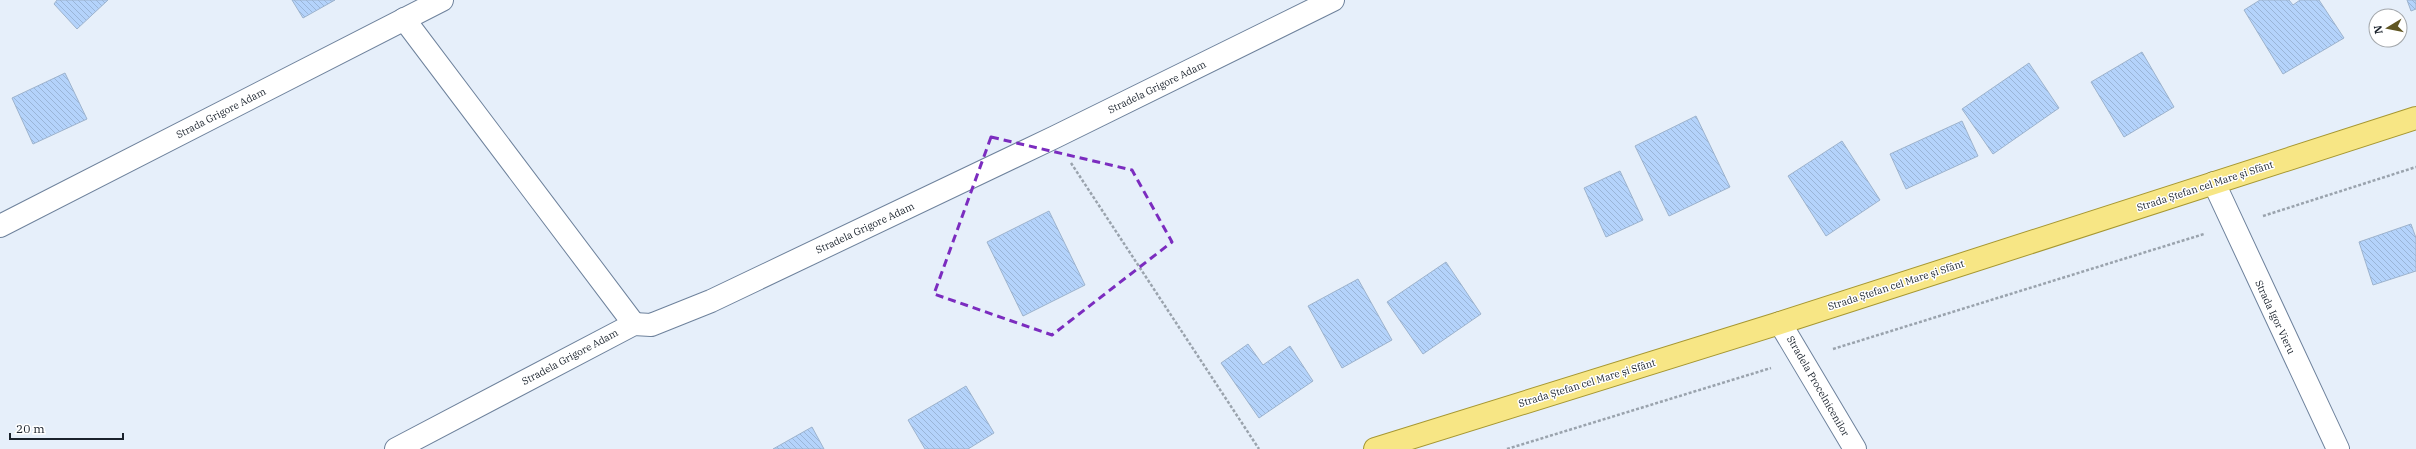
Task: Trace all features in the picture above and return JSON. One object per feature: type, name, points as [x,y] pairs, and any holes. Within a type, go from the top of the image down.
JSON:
[{"type":"main road","name":"Strada Ștefan cel Mare și Sfânt","points":[[1375,449],[1780,322],[2416,118]]},
{"type":"street","name":"Strada Grigore Adam","points":[[0,226],[442,0]]},
{"type":"street","name":"Stradela Grigore Adam","points":[[396,449],[634,324],[651,325],[711,302],[1055,137],[1333,0]]},
{"type":"street","points":[[404,19],[634,324]]},
{"type":"street","name":"Strada Igor Vieru","points":[[2214,183],[2338,449]]},
{"type":"street","name":"Stradela Procelnicenilor","points":[[1780,322],[1803,358],[1855,449]]},
{"type":"path","points":[[1055,137],[1259,449]]},
{"type":"path","points":[[1507,449],[2234,225],[2416,167]]},
{"type":"highlighted area","points":[[991,137],[1132,170],[1172,242],[1052,335],[934,294]]},
{"type":"building","points":[[57,0],[108,0],[77,29],[54,4]]},
{"type":"building","points":[[292,0],[335,0],[303,18]]},
{"type":"building","points":[[2260,0],[2289,0],[2293,5],[2300,0],[2319,0],[2344,38],[2283,74],[2244,10]]},
{"type":"building","points":[[2407,0],[2416,0],[2416,9],[2411,11]]},
{"type":"building","points":[[2142,52],[2174,107],[2124,137],[2091,82]]},
{"type":"building","points":[[2029,63],[2059,108],[1993,154],[1962,109]]},
{"type":"building","points":[[65,73],[87,119],[33,144],[12,98]]},
{"type":"building","points":[[1696,116],[1730,187],[1669,216],[1635,146]]},
{"type":"building","points":[[1962,121],[1978,156],[1906,189],[1890,154]]},
{"type":"building","points":[[1842,141],[1880,200],[1826,236],[1788,176]]},
{"type":"building","points":[[1620,171],[1643,220],[1606,237],[1584,188]]},
{"type":"building","points":[[1049,211],[1085,285],[1023,316],[987,242]]},
{"type":"building","points":[[2411,224],[2416,238],[2416,271],[2373,285],[2359,242]]},
{"type":"building","points":[[1446,262],[1481,314],[1423,354],[1387,302]]},
{"type":"building","points":[[1358,279],[1392,340],[1342,368],[1308,306]]},
{"type":"building","points":[[1248,344],[1263,365],[1290,346],[1313,381],[1259,418],[1221,363]]},
{"type":"building","points":[[966,386],[994,433],[968,449],[925,449],[908,420]]},
{"type":"building","points":[[812,427],[824,449],[773,449]]}]
